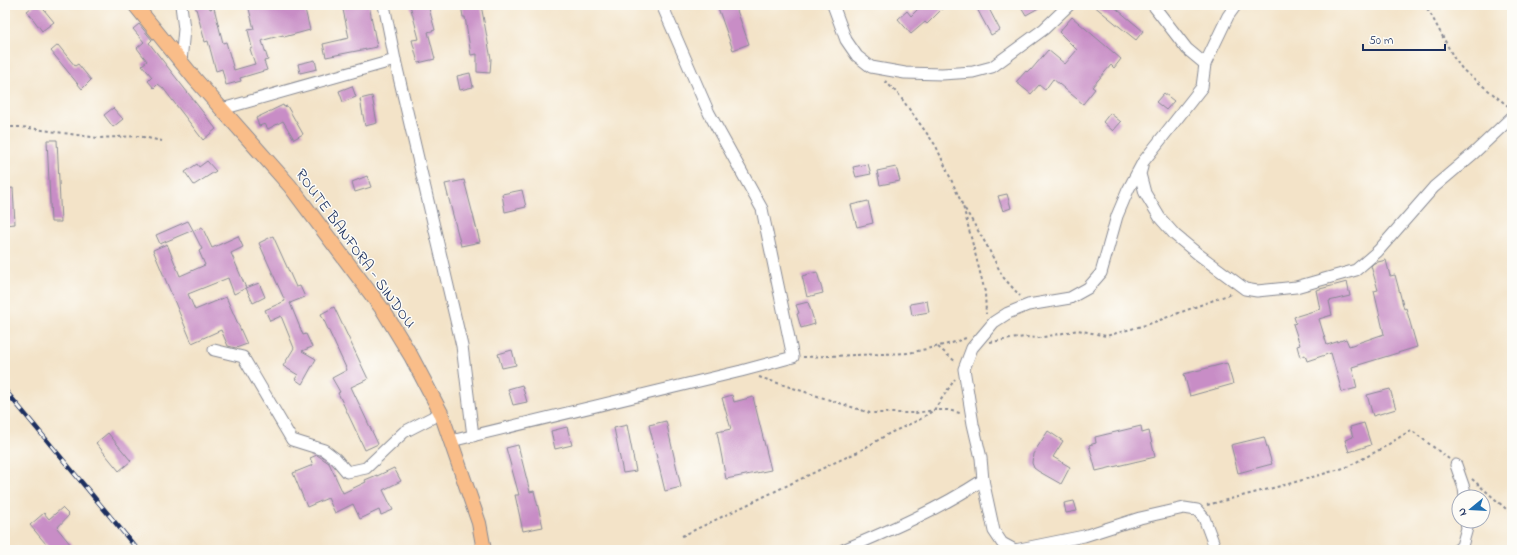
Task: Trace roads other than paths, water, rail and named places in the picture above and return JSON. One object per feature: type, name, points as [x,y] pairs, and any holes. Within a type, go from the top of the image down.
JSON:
[{"type":"main road","name":"ROUTE BANFORA - SINDOU","points":[[135,5],[181,62],[290,186],[383,310],[411,356],[441,413],[479,522],[484,550]]},
{"type":"street","points":[[181,5],[184,29],[181,62]]},
{"type":"street","points":[[384,5],[395,60],[462,346],[474,436]]},
{"type":"street","points":[[451,441],[793,357],[762,209],[709,113],[662,5]]},
{"type":"street","points":[[833,5],[846,40],[857,56],[871,67],[905,73],[942,74],[973,72],[992,67],[1044,29],[1069,5]]},
{"type":"street","points":[[1153,5],[1187,49],[1205,64]]},
{"type":"street","points":[[1216,550],[1204,518],[1197,510],[1184,508],[1140,518],[1084,536],[1015,550],[1002,543],[994,531],[983,480],[981,458],[973,424],[964,369],[972,348],[994,322],[1008,312],[1028,305],[1070,298],[1088,288],[1101,273],[1117,216],[1128,190],[1143,162],[1202,87],[1205,64],[1228,16],[1236,5]]},
{"type":"street","points":[[222,109],[395,60]]},
{"type":"street","points":[[1143,162],[1140,174],[1145,193],[1160,218],[1174,235],[1245,289],[1257,291],[1296,287],[1356,270],[1378,251],[1434,187],[1474,153],[1512,116]]},
{"type":"street","points":[[214,350],[243,356],[292,440],[324,450],[336,459],[347,472],[366,468],[404,432],[441,413]]},
{"type":"street","points":[[1456,464],[1464,489]]},
{"type":"street","points":[[843,550],[935,509],[983,480]]},
{"type":"street","points":[[1457,550],[1462,546],[1467,529]]},
{"type":"railway","points":[[5,390],[138,550]]}]
